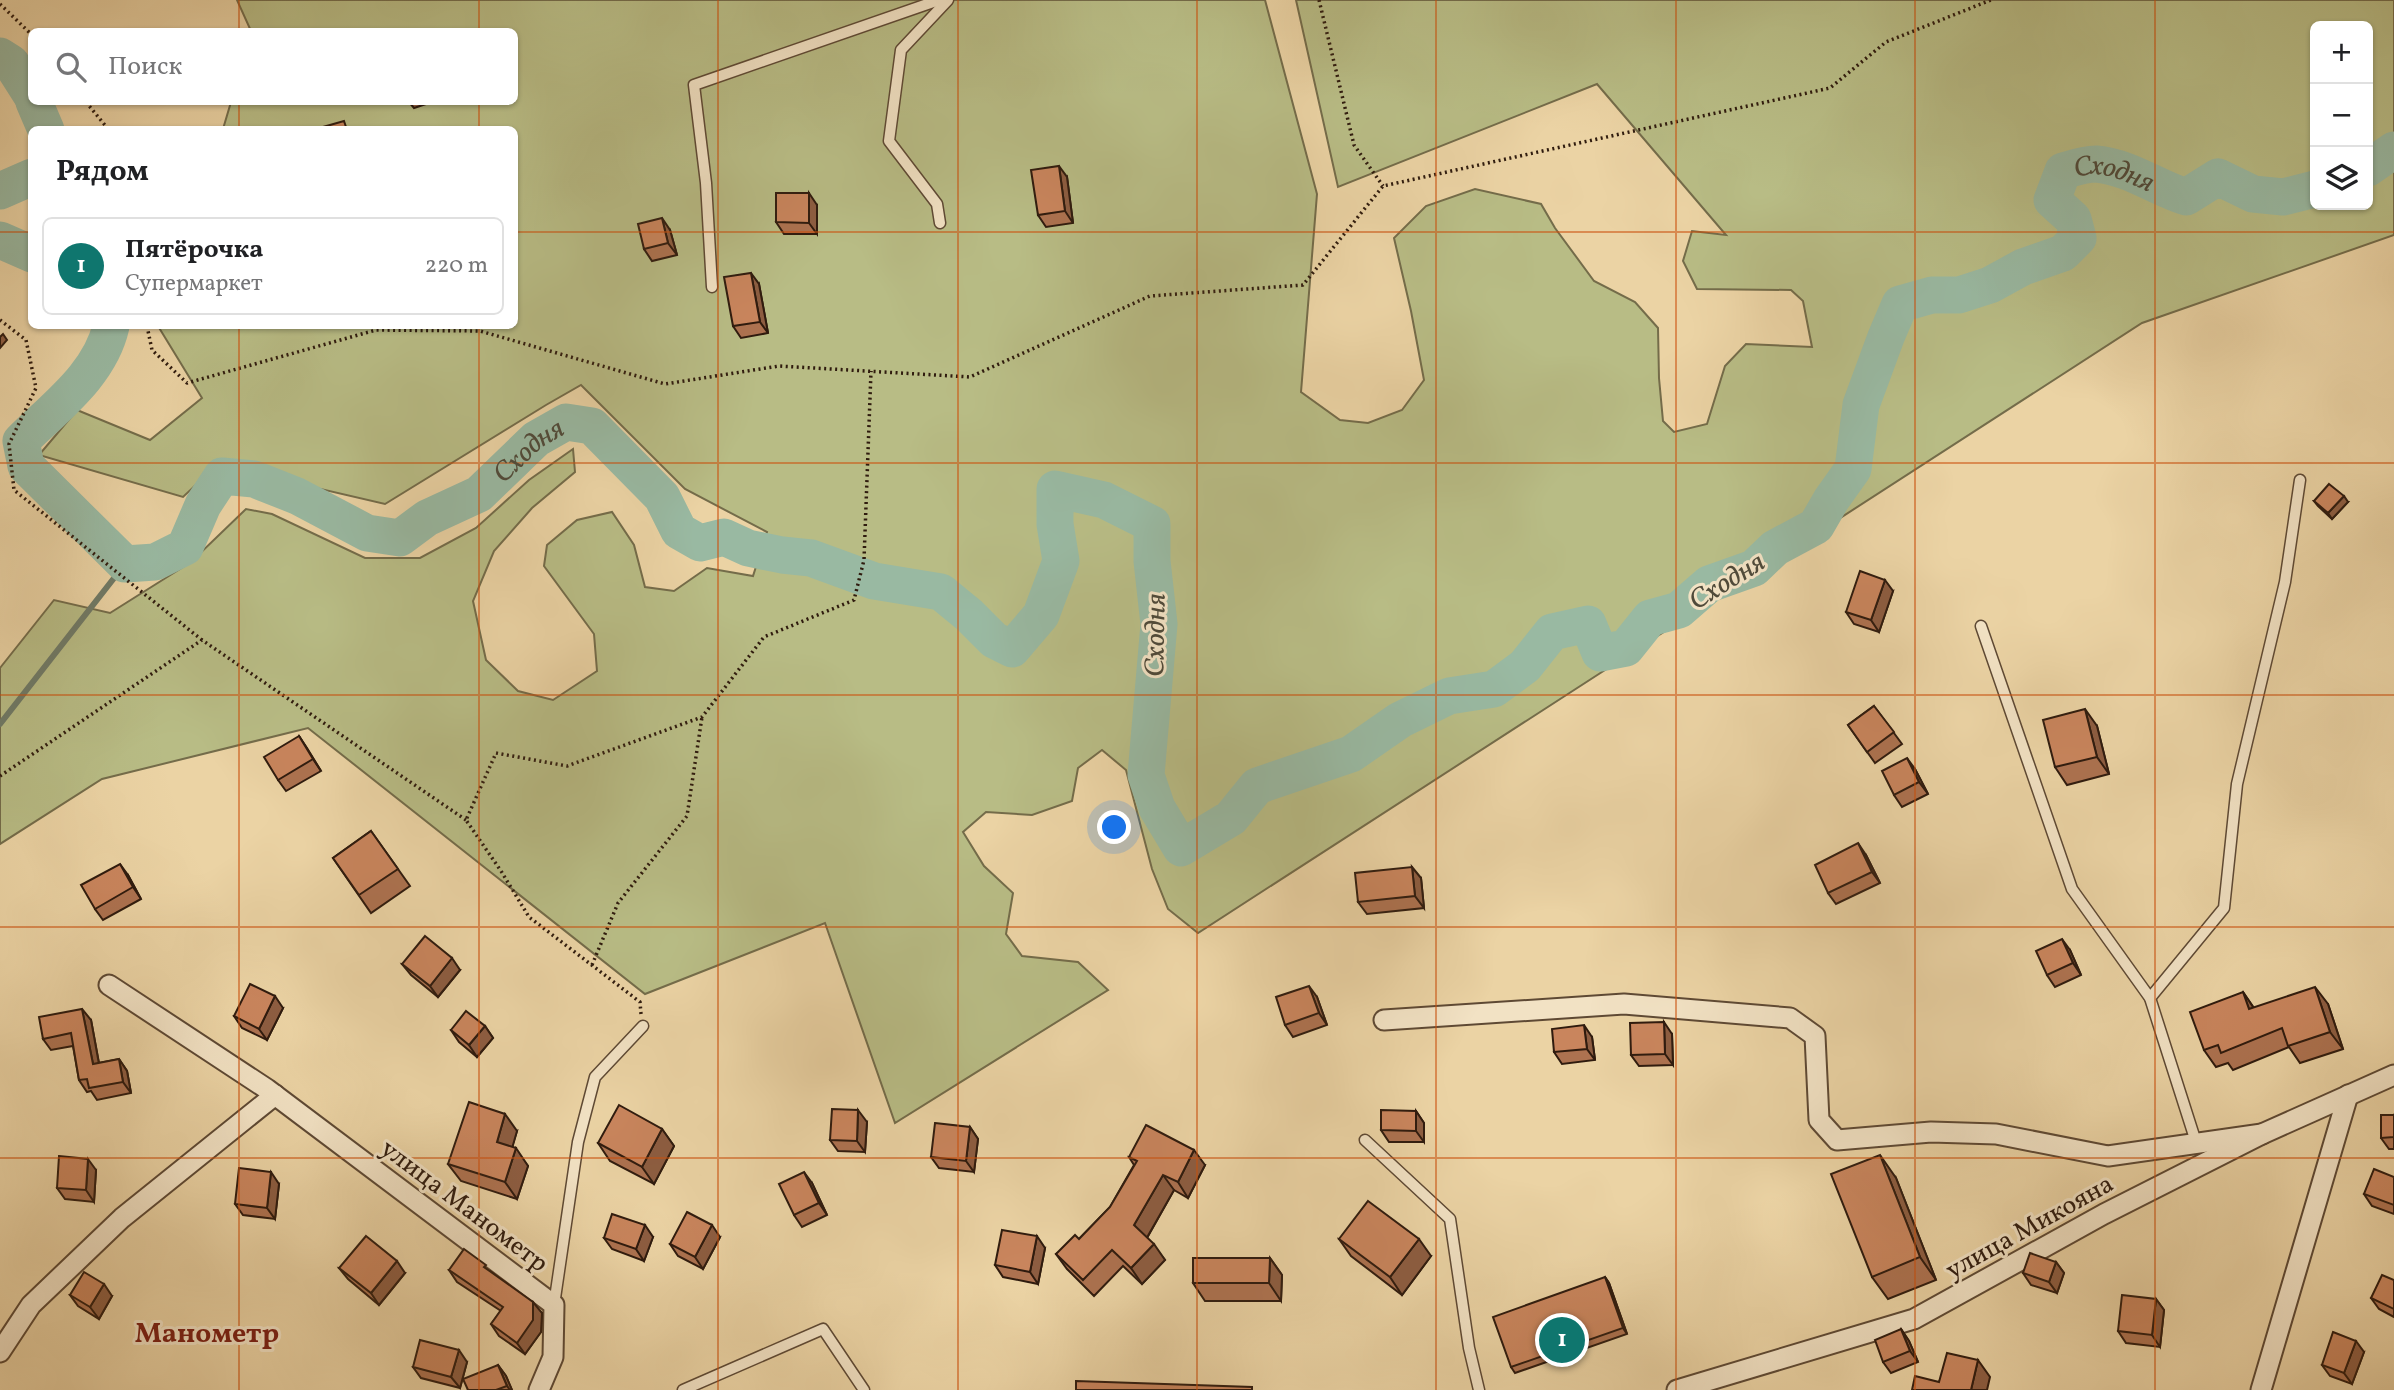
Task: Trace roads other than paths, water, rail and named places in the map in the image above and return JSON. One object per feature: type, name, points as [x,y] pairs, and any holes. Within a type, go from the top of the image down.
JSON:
[{"type":"street","name":"улица Манометр","points":[[109,985],[275,1095],[554,1305],[553,1357],[539,1390]]},
{"type":"street","points":[[1384,1020],[1624,1004],[1790,1018],[1815,1036],[1819,1120],[1837,1140],[1931,1132],[1996,1134],[2108,1156],[2262,1134]]},
{"type":"street","name":"улица Микояна","points":[[1677,1390],[1914,1319],[2104,1214],[2262,1134],[2394,1075]]},
{"type":"street","points":[[0,1352],[31,1305],[122,1218],[275,1095]]},
{"type":"street","points":[[2261,1390],[2348,1095]]},
{"type":"lane","points":[[712,287],[706,183],[694,85],[939,0]]},
{"type":"lane","points":[[940,223],[937,204],[889,141],[901,50],[948,0]]},
{"type":"lane","points":[[2150,998],[2224,908],[2237,784],[2285,582],[2300,480]]},
{"type":"lane","points":[[1980,625],[2072,889],[2150,998],[2196,1142]]},
{"type":"lane","points":[[554,1305],[578,1142],[594,1077],[643,1026]]},
{"type":"lane","points":[[1366,1140],[1450,1219],[1469,1348],[1479,1390]]},
{"type":"lane","points":[[683,1390],[823,1329],[864,1390]]},
{"type":"waterway","name":"Сходня","points":[[0,56],[11,63],[28,90]]},
{"type":"waterway","name":"Сходня","points":[[35,105],[44,126]]},
{"type":"waterway","name":"Сходня","points":[[2373,165],[2394,150]]},
{"type":"waterway","name":"Сходня","points":[[110,329],[105,344],[87,375],[62,403],[21,441],[26,466],[125,564],[155,562],[185,547],[203,505],[222,476],[254,479],[297,496],[367,533],[400,538],[427,518],[479,494],[536,439],[566,422],[592,426],[662,497],[679,531],[700,543],[724,537],[748,548],[811,558],[874,581],[941,592],[994,640],[1012,649],[1041,615],[1061,561],[1055,524],[1055,489],[1104,500],[1152,524],[1152,561],[1159,624],[1146,775],[1157,808],[1181,848],[1231,818],[1257,786],[1351,754],[1400,720],[1449,696],[1494,689],[1525,666],[1552,632],[1588,624],[1600,653],[1626,648],[1650,618],[1679,610],[1709,584],[1754,568],[1775,548],[1816,526],[1853,469],[1861,405],[1900,304],[1932,295],[1959,295],[1990,285],[2023,267],[2063,253],[2078,238],[2073,219],[2052,200],[2063,171],[2092,164],[2108,166],[2186,197],[2218,177],[2253,194],[2283,197],[2310,190]]},
{"type":"waterway","name":"Сходня","points":[[0,191],[28,179]]},
{"type":"waterway","name":"Сходня","points":[[0,240],[28,252]]},
{"type":"waterway","points":[[0,724],[125,564]]},
{"type":"place","name":"Пятёрочка","points":[[1562,1340]]},
{"type":"district","name":"Манометр","points":[[207,1332]]}]
